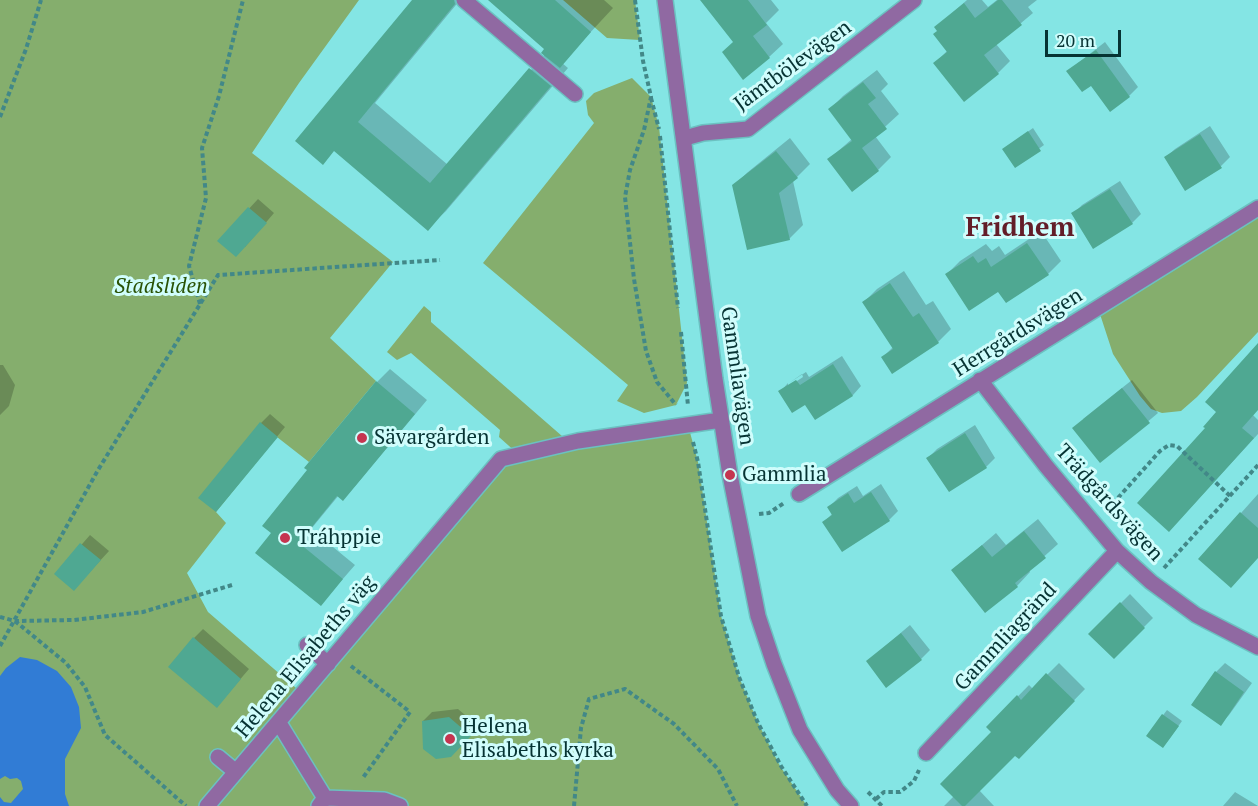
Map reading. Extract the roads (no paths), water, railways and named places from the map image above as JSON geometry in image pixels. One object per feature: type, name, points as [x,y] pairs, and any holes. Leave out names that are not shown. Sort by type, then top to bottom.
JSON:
[{"type":"street","points":[[464,0],[575,94]]},
{"type":"street","name":"Gammliavägen","points":[[665,0],[721,420],[758,616],[800,730],[837,790],[851,806]]},
{"type":"street","name":"Jämtbölevägen","points":[[685,138],[703,133],[748,129],[914,0]]},
{"type":"street","name":"Herrgårdsvägen","points":[[799,494],[1258,208]]},
{"type":"street","name":"Trädgårdsvägen","points":[[980,380],[1046,466],[1117,551],[1151,582],[1196,615],[1258,647]]},
{"type":"street","name":"Helena Elisabeths väg","points":[[207,806],[501,459],[578,441],[721,420]]},
{"type":"street","name":"Gammliagränd","points":[[926,753],[1117,551]]},
{"type":"street","points":[[307,645],[332,659]]},
{"type":"street","points":[[279,723],[322,802],[348,799],[384,800],[400,806]]},
{"type":"street","points":[[218,757],[236,772]]},
{"type":"water","points":[[20,657],[37,660],[57,671],[71,687],[79,707],[81,728],[65,759],[65,794],[69,806],[0,806],[0,797],[4,802],[11,803],[23,789],[21,781],[17,778],[10,779],[5,776],[0,779],[0,676]]},
{"type":"place","name":"Sävargården","points":[[362,438]]},
{"type":"place","name":"Gammlia","points":[[730,475]]},
{"type":"place","name":"Tráhppie","points":[[285,538]]},
{"type":"place","name":"Helena Elisabeths kyrka","points":[[450,739]]},
{"type":"district","name":"Fridhem","points":[[1020,228]]},
{"type":"park label","name":"Stadsliden","points":[[161,287]]}]
